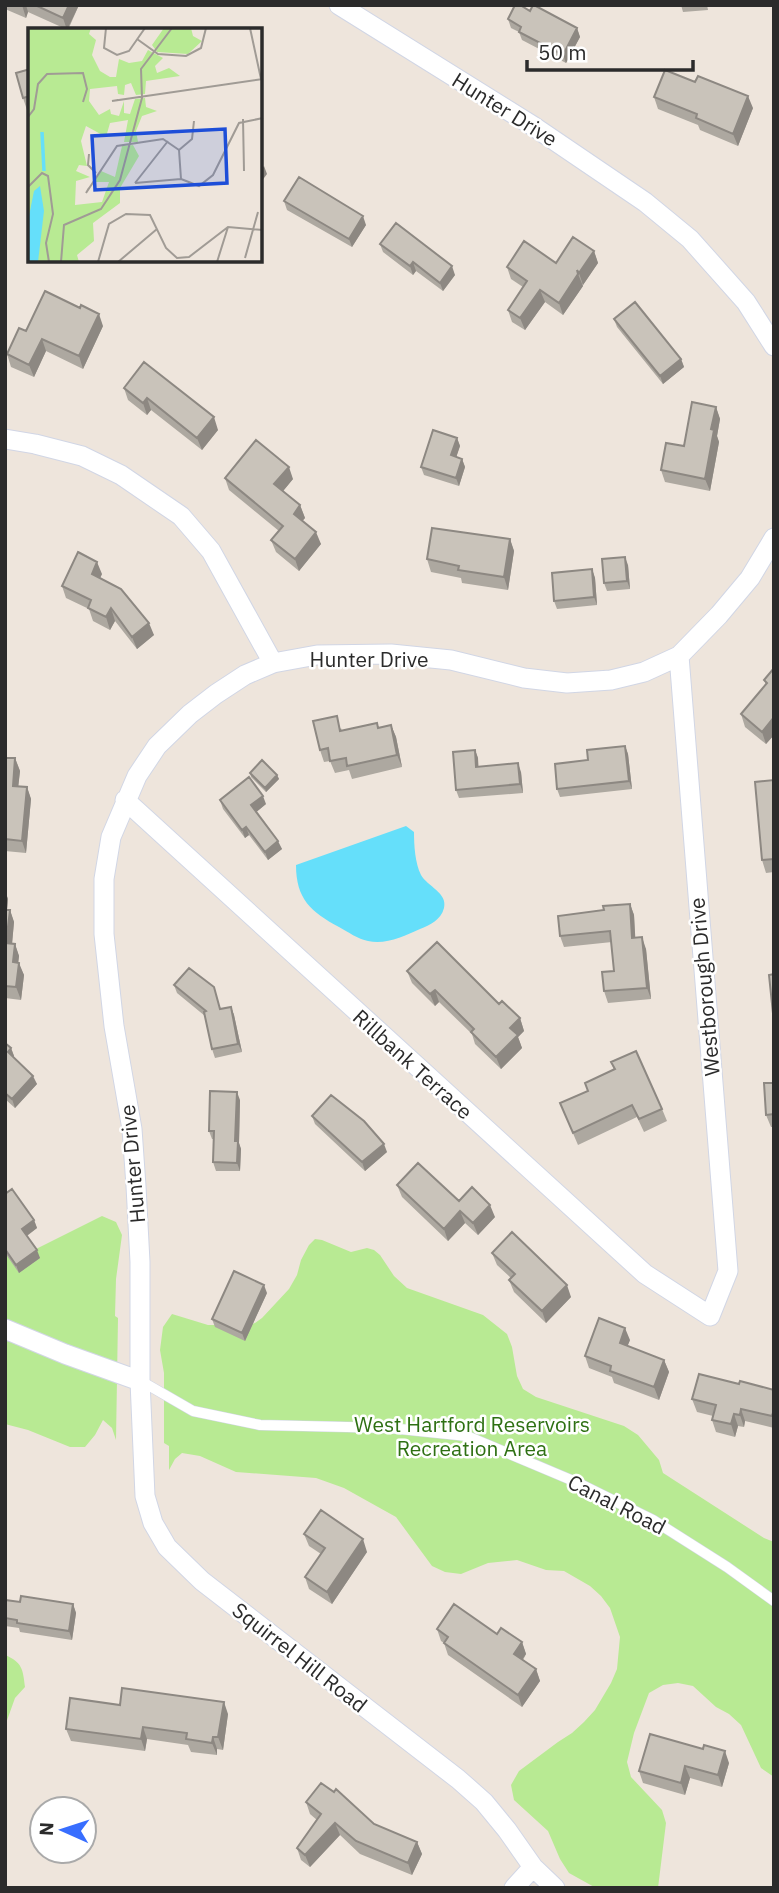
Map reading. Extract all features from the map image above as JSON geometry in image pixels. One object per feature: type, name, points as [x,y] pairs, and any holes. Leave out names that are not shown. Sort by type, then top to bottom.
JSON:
[{"type":"street","name":"Hunter Drive","points":[[339,5],[533,127],[645,202],[690,239],[746,302],[774,346]]},
{"type":"street","points":[[5,439],[82,456],[121,475],[181,516],[211,551],[273,663]]},
{"type":"street","name":"Hunter Drive","points":[[140,1381],[140,1262],[132,1129],[114,1026],[104,934],[104,879],[111,837],[125,800],[157,746],[190,714],[245,675],[273,663],[317,655],[391,654],[451,660],[524,678],[567,683],[611,680],[644,672],[678,656],[719,615],[750,578],[774,538]]},
{"type":"street","name":"Westborough Drive","points":[[678,656],[728,1271],[710,1316]]},
{"type":"street","name":"Rillbank Terrace","points":[[125,800],[645,1274],[710,1316]]},
{"type":"street","name":"Canal Road","points":[[5,1329],[140,1381]]},
{"type":"street","name":"Squirrel Hill Road","points":[[140,1381],[145,1496],[153,1523],[167,1547],[202,1581],[458,1779],[484,1802],[533,1867],[555,1888]]},
{"type":"street","points":[[514,1888],[533,1867]]},
{"type":"lane","name":"Canal Road","points":[[140,1381],[193,1411],[260,1425],[390,1428],[467,1436],[576,1482],[653,1520],[727,1567],[774,1601]]},
{"type":"green space","points":[[102,1216],[116,1222],[122,1235],[116,1279],[116,1440],[112,1428],[103,1420],[85,1447],[70,1447],[5,1424],[5,1255],[32,1251]]},
{"type":"green space","name":"West Hartford Reservoirs Recreation Area","points":[[315,1239],[351,1252],[367,1248],[374,1250],[407,1288],[483,1315],[507,1334],[517,1376],[523,1389],[536,1397],[624,1426],[638,1435],[659,1460],[663,1473],[774,1542],[774,1777],[761,1768],[741,1725],[693,1686],[678,1683],[663,1685],[649,1693],[634,1733],[627,1762],[631,1777],[662,1810],[666,1823],[658,1888],[596,1888],[569,1873],[548,1831],[514,1800],[511,1785],[519,1771],[584,1722],[595,1710],[617,1669],[620,1637],[610,1608],[590,1586],[564,1571],[546,1570],[517,1560],[488,1563],[461,1574],[445,1572],[432,1566],[396,1517],[344,1488],[316,1478],[236,1472],[200,1456],[182,1453],[169,1470],[169,1446],[164,1443],[164,1373],[160,1350],[163,1327],[172,1314],[208,1325],[255,1323],[289,1289],[301,1260]]},
{"type":"green space","points":[[5,1655],[21,1667],[25,1687],[15,1698],[5,1726]]},
{"type":"water","points":[[406,826],[414,832],[416,860],[421,875],[443,898],[443,912],[435,922],[395,939],[368,941],[329,921],[307,903],[299,887],[296,865]]},
{"type":"building","points":[[35,5],[69,5],[63,18]]},
{"type":"building","points":[[515,5],[530,11],[534,5],[577,28],[563,55],[519,32],[521,27],[508,19]]},
{"type":"building","points":[[28,70],[28,97],[23,98],[16,73]]},
{"type":"building","points":[[665,70],[695,82],[698,76],[748,96],[733,134],[696,118],[697,114],[654,97]]},
{"type":"building","points":[[299,177],[363,216],[349,239],[284,201]]},
{"type":"building","points":[[396,223],[452,266],[440,283],[413,262],[410,266],[380,244]]},
{"type":"building","points":[[573,237],[594,251],[579,273],[577,270],[578,274],[559,303],[540,290],[520,318],[508,310],[527,281],[507,267],[524,241],[556,263]]},
{"type":"building","points":[[45,291],[99,314],[79,356],[42,339],[29,365],[7,354],[19,328],[26,331]]},
{"type":"building","points":[[635,302],[681,359],[660,376],[614,319]]},
{"type":"building","points":[[144,362],[214,417],[197,438],[147,398],[143,403],[124,388]]},
{"type":"building","points":[[692,402],[716,407],[705,479],[661,470],[666,443],[684,446]]},
{"type":"building","points":[[433,430],[457,438],[451,455],[462,459],[456,478],[421,467]]},
{"type":"building","points":[[256,440],[289,467],[274,484],[300,505],[294,514],[316,532],[295,559],[271,540],[283,526],[225,478]]},
{"type":"building","points":[[432,528],[510,539],[504,577],[458,570],[459,566],[427,559]]},
{"type":"building","points":[[78,552],[97,562],[92,574],[121,589],[149,623],[132,637],[111,608],[106,617],[88,608],[91,600],[62,586]]},
{"type":"building","points":[[625,557],[627,581],[604,583],[602,559]]},
{"type":"building","points":[[592,569],[594,597],[554,601],[552,573]]},
{"type":"building","points":[[774,668],[774,717],[762,732],[741,714],[767,683],[764,680]]},
{"type":"building","points":[[337,716],[340,731],[377,723],[378,728],[391,725],[397,755],[347,766],[346,758],[330,761],[328,748],[320,750],[313,721]]},
{"type":"building","points":[[625,746],[629,781],[557,789],[555,764],[588,760],[587,750]]},
{"type":"building","points":[[475,750],[476,767],[518,763],[520,784],[456,790],[453,752]]},
{"type":"building","points":[[5,758],[15,758],[13,786],[27,787],[22,841],[5,839]]},
{"type":"building","points":[[262,760],[277,775],[265,788],[250,773]]},
{"type":"building","points":[[249,777],[263,796],[251,805],[278,841],[265,852],[246,827],[242,830],[220,800]]},
{"type":"building","points":[[774,780],[774,859],[762,860],[755,782]]},
{"type":"building","points":[[630,904],[632,938],[642,937],[647,988],[604,991],[602,972],[614,971],[610,931],[560,936],[558,916],[604,910],[603,906]]},
{"type":"building","points":[[5,910],[10,910],[6,943],[15,944],[13,962],[19,963],[16,987],[5,986]]},
{"type":"building","points":[[437,942],[499,1004],[502,1001],[520,1018],[510,1028],[518,1035],[496,1057],[471,1032],[474,1029],[435,990],[430,994],[407,971]]},
{"type":"building","points":[[189,968],[214,987],[220,1009],[231,1007],[238,1044],[212,1049],[204,1012],[206,1011],[174,985]]},
{"type":"building","points":[[774,974],[774,1023],[769,975]]},
{"type":"building","points":[[5,1043],[11,1048],[8,1052],[33,1076],[12,1099],[5,1093]]},
{"type":"building","points":[[636,1051],[662,1109],[639,1119],[632,1105],[573,1133],[560,1103],[588,1091],[585,1083],[615,1069],[611,1062]]},
{"type":"building","points":[[764,1083],[774,1083],[774,1114],[766,1115]]},
{"type":"building","points":[[210,1091],[237,1092],[237,1163],[213,1162],[214,1131],[209,1131]]},
{"type":"building","points":[[331,1095],[364,1121],[384,1144],[362,1162],[312,1116]]},
{"type":"building","points":[[418,1163],[459,1201],[472,1187],[490,1205],[473,1223],[460,1211],[444,1229],[397,1185]]},
{"type":"building","points":[[12,1189],[34,1220],[22,1229],[37,1250],[16,1265],[5,1249],[5,1194]]},
{"type":"building","points":[[512,1232],[567,1285],[542,1311],[509,1280],[515,1274],[492,1253]]},
{"type":"building","points":[[234,1271],[264,1285],[242,1333],[212,1319]]},
{"type":"building","points":[[599,1318],[625,1328],[620,1343],[664,1360],[654,1387],[610,1371],[611,1366],[585,1356]]},
{"type":"building","points":[[699,1374],[774,1390],[772,1416],[741,1409],[740,1415],[734,1414],[731,1424],[712,1420],[716,1405],[692,1399]]},
{"type":"building","points":[[321,1510],[363,1539],[327,1592],[305,1577],[325,1548],[304,1534]]},
{"type":"building","points":[[21,1596],[73,1604],[69,1631],[17,1623],[17,1620],[5,1618],[5,1600],[20,1602]]},
{"type":"building","points":[[454,1604],[497,1634],[501,1628],[522,1642],[514,1654],[536,1669],[518,1695],[444,1643],[448,1637],[437,1629]]},
{"type":"building","points":[[122,1688],[224,1702],[218,1737],[213,1737],[212,1743],[186,1739],[187,1733],[143,1727],[141,1739],[66,1729],[70,1698],[120,1705]]},
{"type":"building","points":[[650,1734],[703,1749],[704,1745],[725,1751],[718,1775],[685,1766],[681,1783],[639,1771]]},
{"type":"building","points":[[321,1783],[334,1792],[336,1789],[374,1824],[417,1842],[408,1863],[356,1841],[335,1823],[305,1855],[297,1848],[321,1814],[306,1802]]}]
